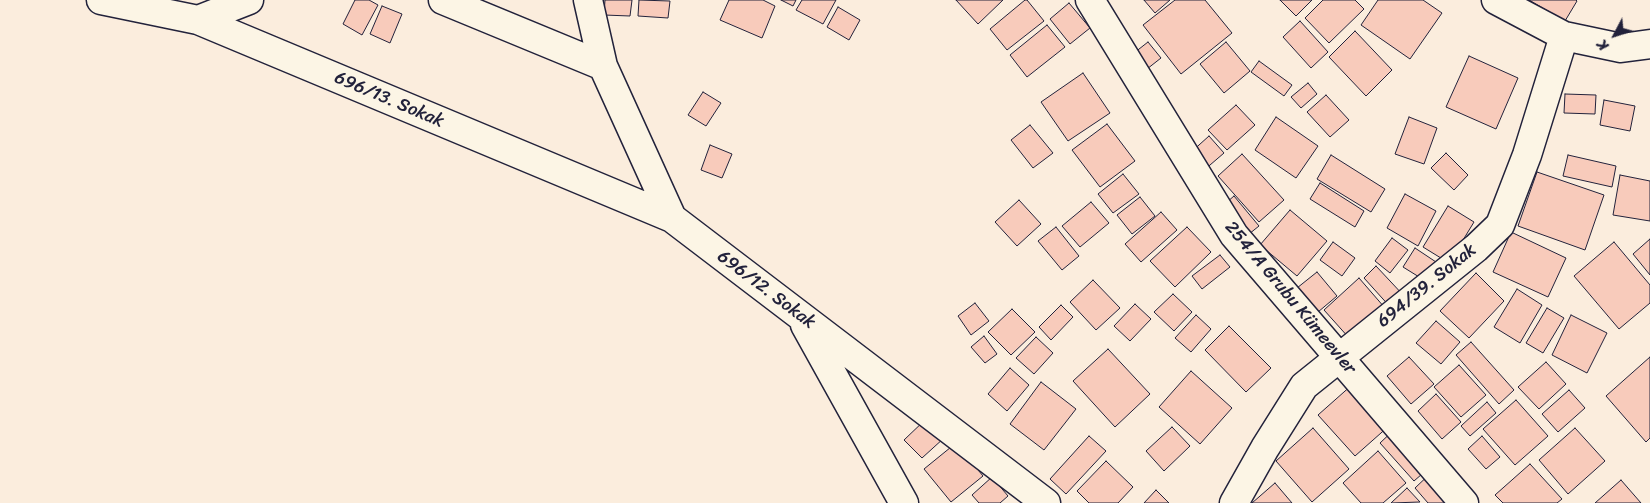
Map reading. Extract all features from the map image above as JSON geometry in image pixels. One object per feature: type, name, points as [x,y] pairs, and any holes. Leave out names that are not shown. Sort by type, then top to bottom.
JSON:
[{"type":"street","name":"696/13. Sokak","points":[[101,0],[198,20],[672,218]]},
{"type":"street","points":[[198,20],[249,0]]},
{"type":"street","points":[[443,0],[603,66]]},
{"type":"street","name":"696/12. Sokak","points":[[588,0],[603,66],[672,218],[1046,503]]},
{"type":"street","name":"254/A Grubu Kümeevler","points":[[1090,0],[1234,235],[1464,503]]},
{"type":"street","points":[[1496,0],[1564,36],[1621,48],[1650,44]]},
{"type":"street","name":"694/39. Sokak","points":[[1234,503],[1265,448],[1304,386],[1476,248],[1500,225],[1527,155],[1564,36]]},
{"type":"street","points":[[799,315],[904,503]]},
{"type":"building","points":[[355,0],[369,0],[378,5],[362,35],[343,24]]},
{"type":"building","points":[[605,0],[632,0],[630,16],[604,15]]},
{"type":"building","points":[[639,0],[670,1],[668,18],[638,16]]},
{"type":"building","points":[[729,0],[763,0],[775,6],[762,38],[720,20]]},
{"type":"building","points":[[781,0],[796,0],[793,6]]},
{"type":"building","points":[[802,0],[836,0],[823,24],[796,10]]},
{"type":"building","points":[[956,0],[1003,0],[978,24]]},
{"type":"building","points":[[1025,0],[1044,21],[1007,50],[990,29]]},
{"type":"building","points":[[1144,0],[1170,0],[1155,13]]},
{"type":"building","points":[[1175,0],[1205,0],[1232,33],[1181,74],[1143,25]]},
{"type":"building","points":[[1280,0],[1312,0],[1296,16]]},
{"type":"building","points":[[1323,0],[1355,0],[1364,9],[1329,43],[1305,18]]},
{"type":"building","points":[[1378,0],[1423,0],[1442,13],[1410,59],[1361,25]]},
{"type":"building","points":[[1529,0],[1576,0],[1577,1],[1565,21]]},
{"type":"building","points":[[1069,3],[1090,28],[1070,44],[1050,19]]},
{"type":"building","points":[[382,6],[402,14],[390,43],[370,34]]},
{"type":"building","points":[[838,7],[860,20],[849,40],[827,27]]},
{"type":"building","points":[[1300,21],[1328,52],[1311,68],[1283,37]]},
{"type":"building","points":[[1047,25],[1065,47],[1027,77],[1010,55]]},
{"type":"building","points":[[1355,31],[1392,70],[1366,96],[1329,57]]},
{"type":"building","points":[[1148,42],[1161,58],[1147,69],[1134,53]]},
{"type":"building","points":[[1226,42],[1250,71],[1224,93],[1200,64]]},
{"type":"building","points":[[1469,56],[1518,78],[1496,129],[1446,107]]},
{"type":"building","points":[[1259,61],[1292,85],[1284,96],[1251,72]]},
{"type":"building","points":[[1083,73],[1110,113],[1068,141],[1041,102]]},
{"type":"building","points":[[1308,83],[1317,94],[1301,108],[1291,97]]},
{"type":"building","points":[[703,92],[721,103],[706,126],[688,115]]},
{"type":"building","points":[[1565,94],[1596,95],[1595,114],[1564,113]]},
{"type":"building","points":[[1326,95],[1349,120],[1330,137],[1307,112]]},
{"type":"building","points":[[1604,100],[1635,106],[1630,131],[1600,125]]},
{"type":"building","points":[[1236,105],[1255,125],[1227,150],[1208,130]]},
{"type":"building","points":[[1276,117],[1318,146],[1296,178],[1255,150]]},
{"type":"building","points":[[1409,117],[1437,128],[1424,164],[1395,154]]},
{"type":"building","points":[[1107,124],[1135,161],[1100,187],[1072,150]]},
{"type":"building","points":[[1030,125],[1053,153],[1033,168],[1011,140]]},
{"type":"building","points":[[1209,136],[1224,153],[1203,171],[1189,154]]},
{"type":"building","points":[[710,145],[732,154],[722,178],[701,170]]},
{"type":"building","points":[[1446,153],[1468,175],[1454,190],[1431,168]]},
{"type":"building","points":[[1242,154],[1284,200],[1259,222],[1218,176]]},
{"type":"building","points":[[1331,155],[1385,189],[1371,212],[1317,179]]},
{"type":"building","points":[[1568,155],[1616,166],[1612,187],[1563,176]]},
{"type":"building","points":[[1537,172],[1604,195],[1585,250],[1518,226]]},
{"type":"building","points":[[1123,174],[1139,194],[1113,213],[1098,194]]},
{"type":"building","points":[[1620,175],[1650,181],[1650,221],[1613,215]]},
{"type":"building","points":[[1320,183],[1364,211],[1355,227],[1310,199]]},
{"type":"building","points":[[1405,194],[1436,211],[1418,246],[1387,228]]},
{"type":"building","points":[[1234,196],[1259,226],[1244,238],[1219,209]]},
{"type":"building","points":[[1140,197],[1155,216],[1132,234],[1117,215]]},
{"type":"building","points":[[1019,200],[1041,224],[1017,246],[995,222]]},
{"type":"building","points":[[1091,202],[1109,223],[1080,247],[1062,226]]},
{"type":"building","points":[[1448,206],[1474,222],[1449,263],[1423,247]]},
{"type":"building","points":[[1290,210],[1327,241],[1297,276],[1260,245]]},
{"type":"building","points":[[1161,212],[1177,230],[1141,262],[1125,244]]},
{"type":"building","points":[[1056,227],[1079,256],[1062,270],[1038,241]]},
{"type":"building","points":[[1187,227],[1211,252],[1175,287],[1150,261]]},
{"type":"building","points":[[1511,232],[1566,258],[1548,297],[1493,272]]},
{"type":"building","points":[[1392,238],[1408,250],[1390,273],[1375,261]]},
{"type":"building","points":[[1650,239],[1650,275],[1633,254]]},
{"type":"building","points":[[1333,242],[1355,258],[1342,276],[1320,260]]},
{"type":"building","points":[[1614,242],[1650,285],[1650,303],[1619,329],[1574,276]]},
{"type":"building","points":[[1415,248],[1436,262],[1424,280],[1403,267]]},
{"type":"building","points":[[1220,255],[1230,267],[1202,289],[1192,276]]},
{"type":"building","points":[[1376,266],[1405,297],[1392,309],[1364,278]]},
{"type":"building","points":[[1317,272],[1337,296],[1318,312],[1297,288]]},
{"type":"building","points":[[1476,273],[1504,301],[1469,338],[1440,311]]},
{"type":"building","points":[[1359,278],[1385,308],[1350,339],[1324,310]]},
{"type":"building","points":[[1093,280],[1120,308],[1096,330],[1070,302]]},
{"type":"building","points":[[1517,289],[1542,305],[1520,343],[1494,327]]},
{"type":"building","points":[[1173,294],[1192,312],[1174,331],[1154,312]]},
{"type":"building","points":[[975,303],[989,321],[971,335],[958,316]]},
{"type":"building","points":[[1135,304],[1151,319],[1130,341],[1114,326]]},
{"type":"building","points":[[1061,305],[1073,317],[1051,340],[1039,327]]},
{"type":"building","points":[[1547,308],[1564,318],[1543,353],[1526,343]]},
{"type":"building","points":[[1012,309],[1035,332],[1011,355],[988,332]]},
{"type":"building","points":[[1196,315],[1211,329],[1191,352],[1175,338]]},
{"type":"building","points":[[1571,315],[1607,333],[1587,373],[1552,355]]},
{"type":"building","points":[[1436,321],[1460,342],[1441,364],[1416,343]]},
{"type":"building","points":[[1229,326],[1271,368],[1246,392],[1205,350]]},
{"type":"building","points":[[984,336],[997,354],[985,363],[971,347]]},
{"type":"building","points":[[1036,337],[1053,353],[1034,374],[1016,358]]},
{"type":"building","points":[[1471,342],[1514,390],[1499,404],[1456,355]]},
{"type":"building","points":[[1108,349],[1150,394],[1115,427],[1073,381]]},
{"type":"building","points":[[1409,357],[1434,384],[1411,404],[1387,376]]},
{"type":"building","points":[[1650,357],[1650,438],[1646,442],[1606,396]]},
{"type":"building","points":[[1546,362],[1566,384],[1539,409],[1518,387]]},
{"type":"building","points":[[1459,365],[1486,395],[1461,417],[1434,387]]},
{"type":"building","points":[[1010,368],[1029,385],[1007,411],[988,394]]},
{"type":"building","points":[[1191,371],[1232,408],[1200,444],[1159,407]]},
{"type":"building","points":[[1041,382],[1076,409],[1044,450],[1010,424]]},
{"type":"building","points":[[1353,384],[1390,425],[1355,456],[1318,415]]},
{"type":"building","points":[[1569,390],[1585,408],[1558,432],[1542,414]]},
{"type":"building","points":[[1436,394],[1461,422],[1442,439],[1418,411]]},
{"type":"building","points":[[1516,400],[1548,436],[1515,465],[1483,429]]},
{"type":"building","points":[[1487,402],[1496,413],[1470,436],[1461,426]]},
{"type":"building","points":[[926,419],[944,438],[922,458],[904,440]]},
{"type":"building","points":[[1172,427],[1190,446],[1164,471],[1146,451]]},
{"type":"building","points":[[1313,428],[1349,469],[1312,502],[1276,461]]},
{"type":"building","points":[[1396,428],[1430,467],[1414,481],[1380,443]]},
{"type":"building","points":[[1575,428],[1605,461],[1568,494],[1539,460]]},
{"type":"building","points":[[1089,436],[1106,451],[1066,494],[1050,479]]},
{"type":"building","points":[[1482,436],[1500,457],[1486,469],[1468,449]]},
{"type":"building","points":[[956,443],[983,476],[951,502],[924,469]]},
{"type":"building","points":[[1378,451],[1406,483],[1383,503],[1361,503],[1343,483]]},
{"type":"building","points":[[1106,461],[1133,487],[1118,503],[1089,503],[1077,491]]},
{"type":"building","points":[[1530,464],[1562,499],[1557,503],[1503,503],[1495,495]]},
{"type":"building","points":[[1433,471],[1462,503],[1428,503],[1415,488]]},
{"type":"building","points":[[992,477],[1008,496],[1000,503],[979,503],[972,495]]},
{"type":"building","points":[[1621,480],[1641,503],[1595,503]]},
{"type":"building","points":[[1275,483],[1292,503],[1252,503]]},
{"type":"building","points":[[1407,488],[1420,502],[1391,503]]},
{"type":"building","points":[[1156,490],[1169,503],[1144,503]]}]
